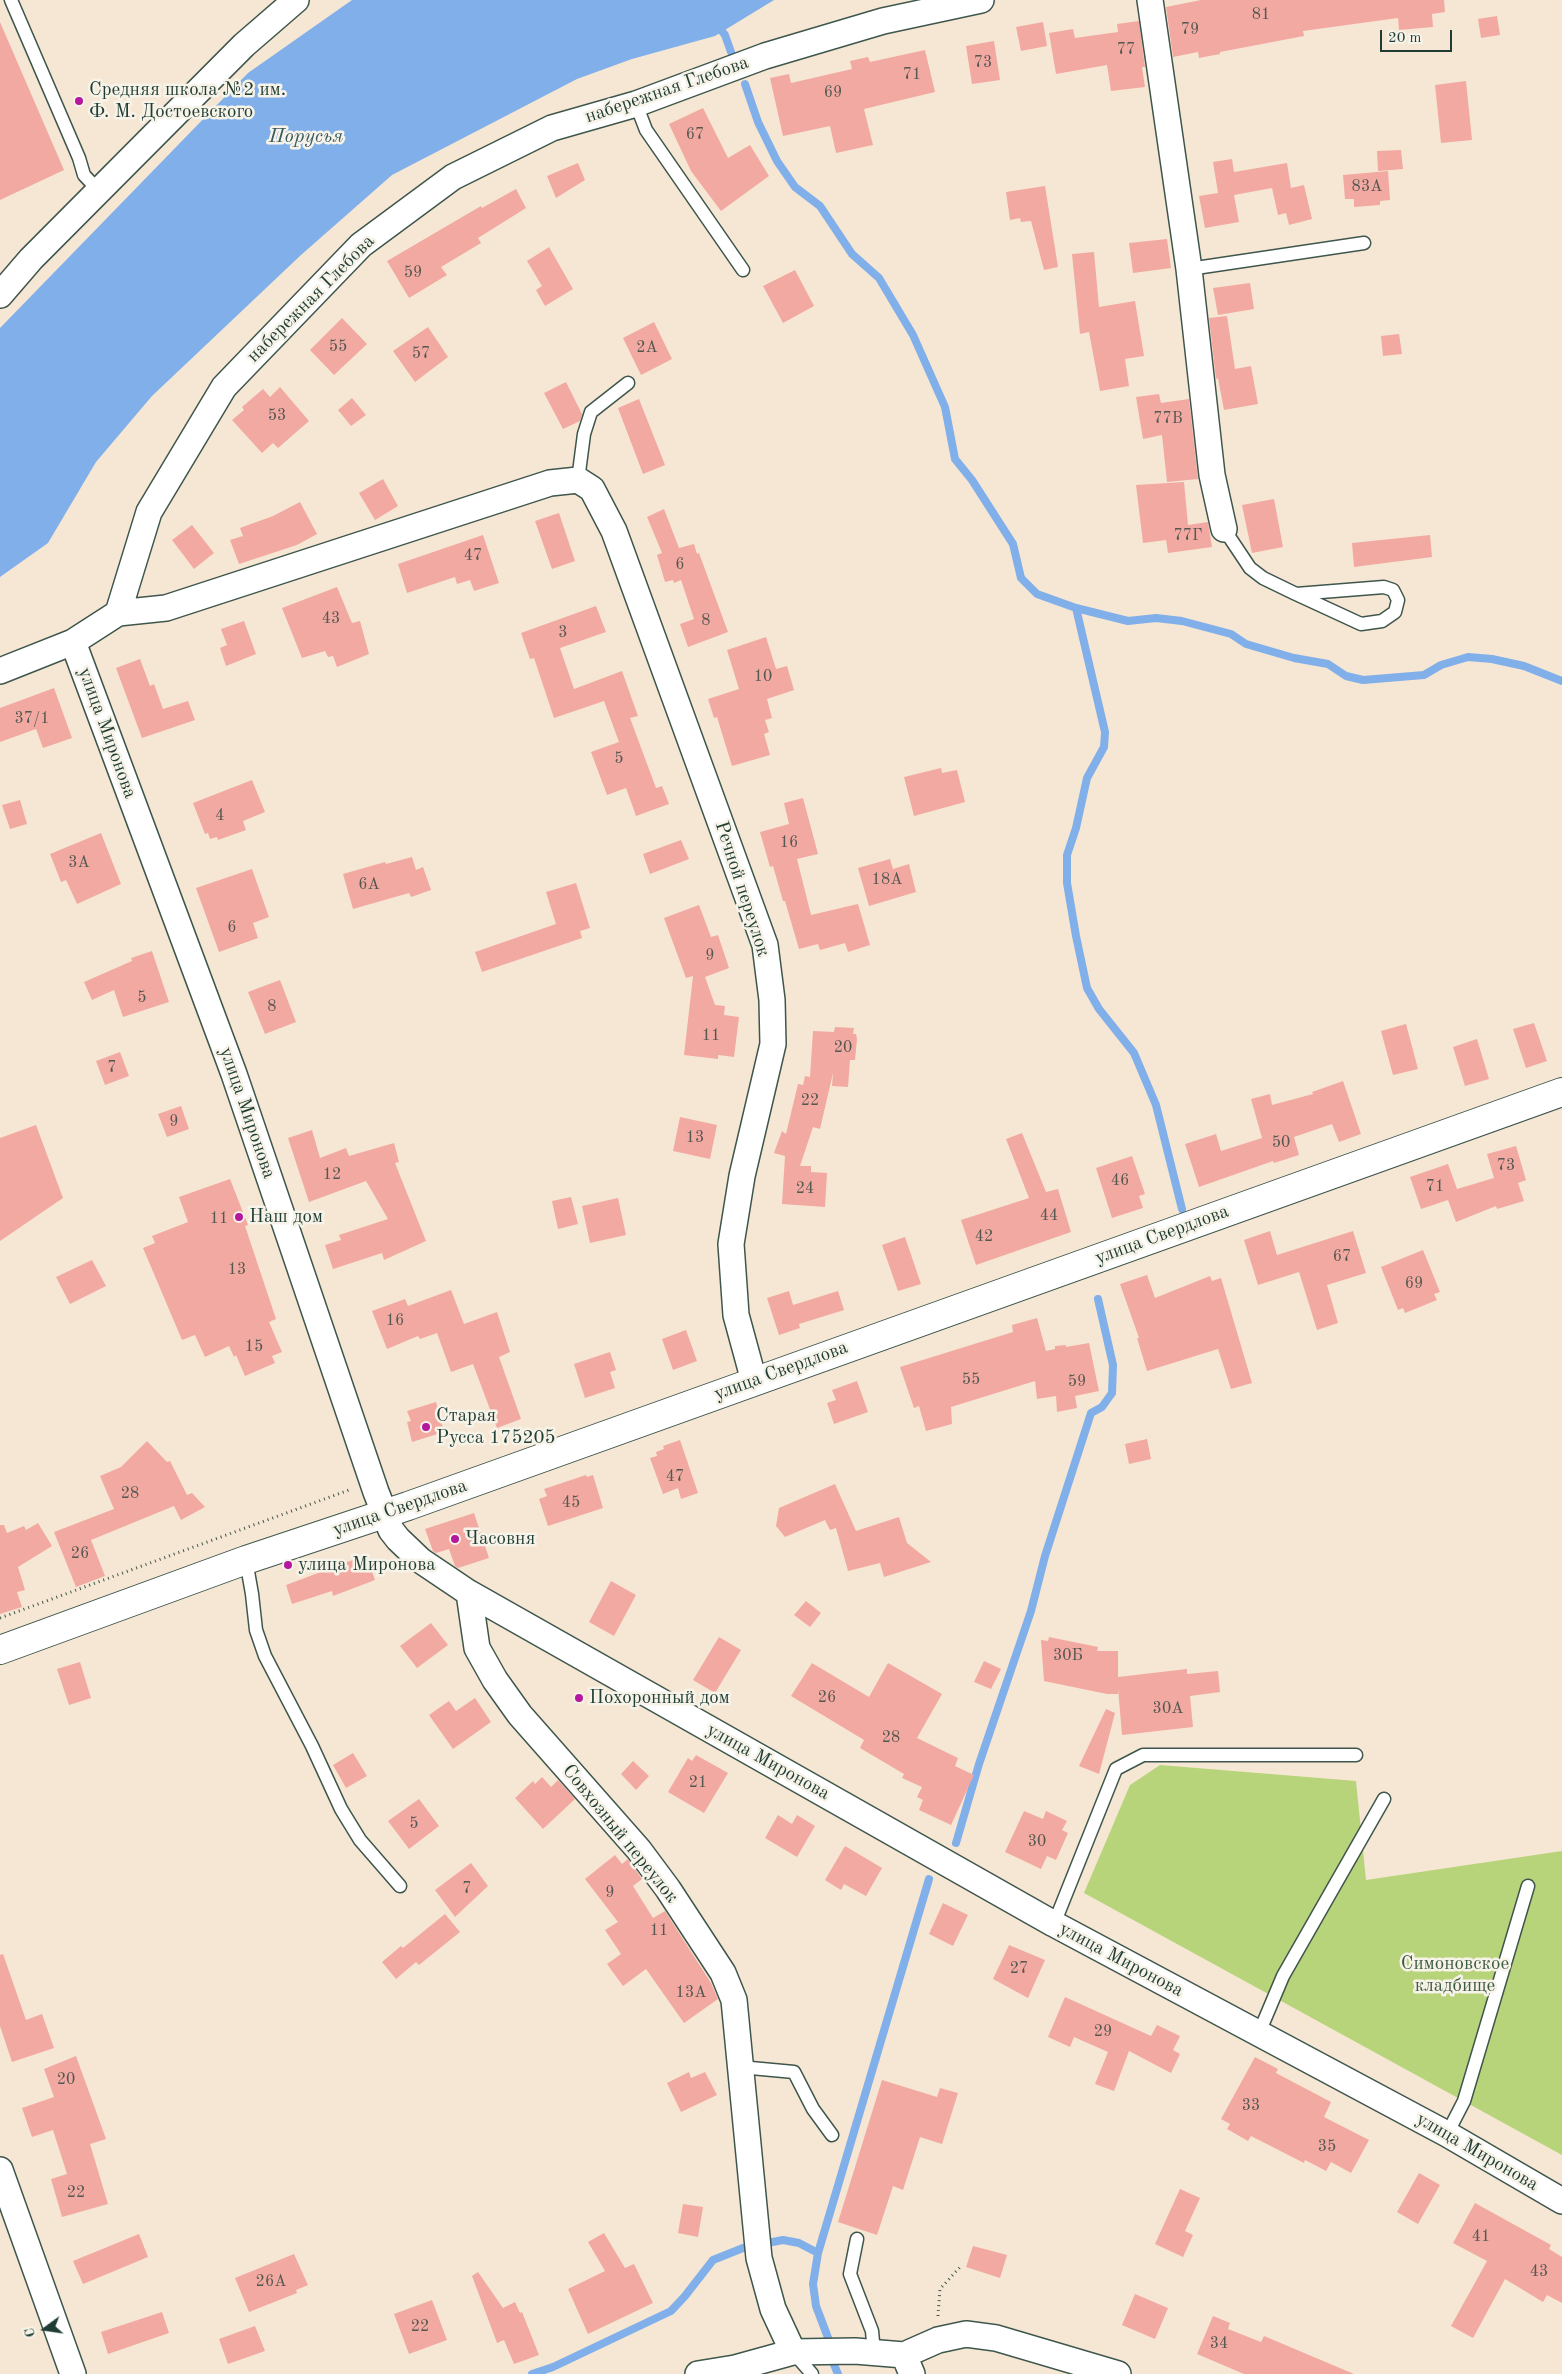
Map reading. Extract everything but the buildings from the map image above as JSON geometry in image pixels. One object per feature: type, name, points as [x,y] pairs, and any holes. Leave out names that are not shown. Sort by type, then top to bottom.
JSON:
[{"type":"street","points":[[0,295],[31,259],[244,45],[296,0]]},
{"type":"street","name":"набережная Глебова","points":[[118,613],[149,512],[224,387],[361,245],[453,177],[552,128],[636,104],[766,56],[883,21],[981,0]]},
{"type":"street","points":[[1150,0],[1189,269],[1212,475],[1224,530]]},
{"type":"street","points":[[0,671],[73,642],[118,613],[166,608],[550,483],[578,480]]},
{"type":"street","name":"Речной переулок","points":[[578,480],[592,489],[614,531],[765,946],[772,1000],[773,1044],[742,1176],[731,1244],[736,1315],[754,1381]]},
{"type":"street","name":"улица Миронова","points":[[73,642],[234,1074],[391,1530],[420,1560],[469,1593],[1054,1924],[1448,2134],[1562,2201]]},
{"type":"street","name":"улица Свердлова","points":[[0,1650],[246,1560],[386,1513],[1562,1092]]},
{"type":"street","name":"Совхозный переулок","points":[[469,1593],[477,1648],[496,1680],[520,1715],[639,1850],[677,1902],[723,1972],[734,2000],[758,2258],[773,2309],[794,2352]]},
{"type":"street","points":[[0,2170],[73,2374]]},
{"type":"street","points":[[698,2374],[734,2368],[794,2352],[874,2352],[908,2365],[938,2340],[966,2334],[996,2338],[1118,2374]]},
{"type":"lane","points":[[11,0],[79,158],[84,175],[99,191]]},
{"type":"lane","points":[[636,104],[646,130],[743,270]]},
{"type":"lane","points":[[1189,269],[1364,244]]},
{"type":"lane","points":[[578,480],[584,434],[592,412],[628,382]]},
{"type":"lane","points":[[1224,530],[1250,568],[1263,578],[1296,594],[1361,624],[1382,621],[1395,612],[1398,600],[1393,590],[1384,587],[1296,594]]},
{"type":"lane","points":[[246,1560],[256,1630],[265,1656],[312,1746],[341,1809],[360,1840],[400,1886]]},
{"type":"lane","points":[[1054,1924],[1116,1769],[1143,1755],[1356,1754]]},
{"type":"lane","points":[[1258,2033],[1283,1976],[1384,1799]]},
{"type":"lane","points":[[1448,2134],[1464,2101],[1528,1886]]},
{"type":"lane","points":[[740,2067],[794,2072],[813,2109],[832,2136]]},
{"type":"lane","points":[[858,2239],[850,2274],[872,2331],[874,2352]]},
{"type":"lane","points":[[794,2352],[812,2374]]},
{"type":"path","points":[[0,1618],[352,1489]]},
{"type":"path","points":[[938,2340],[940,2289],[961,2266]]},
{"type":"green space","name":"Симоновское кладбище","points":[[1160,1765],[1356,1781],[1366,1880],[1562,1851],[1562,2155],[1084,1893],[1130,1785]]},
{"type":"water","name":"Порусья","points":[[352,0],[774,0],[715,36],[632,59],[577,79],[392,175],[301,255],[152,396],[96,462],[48,543],[0,577],[0,328],[248,73]]},
{"type":"waterway","points":[[717,25],[725,35],[731,52]]},
{"type":"waterway","points":[[745,84],[758,122],[777,161],[795,187],[820,206],[852,254],[879,278],[913,335],[945,407],[955,459],[972,480],[1013,544],[1021,578],[1037,594],[1076,608],[1128,621],[1156,618],[1182,621],[1231,634],[1246,644],[1294,658],[1328,664],[1346,676],[1363,680],[1424,675],[1441,665],[1468,657],[1492,659],[1524,666],[1562,681]]},
{"type":"waterway","points":[[1076,608],[1105,732],[1104,747],[1087,778],[1076,828],[1067,855],[1067,883],[1076,936],[1087,988],[1099,1009],[1134,1053],[1156,1105],[1182,1209]]},
{"type":"waterway","points":[[956,1843],[979,1764],[1031,1611],[1045,1556],[1091,1413],[1102,1407],[1112,1393],[1113,1365],[1098,1299]]},
{"type":"waterway","points":[[830,2343],[816,2306],[813,2284],[818,2253],[929,1879]]},
{"type":"waterway","points":[[762,2244],[783,2240],[799,2243],[818,2253]]},
{"type":"waterway","points":[[532,2374],[553,2367],[671,2311],[713,2260],[743,2248]]},
{"type":"waterway","points":[[832,2360],[838,2374]]},
{"type":"place","name":"Средняя школа №2 им. Ф. М. Достоевского","points":[[79,101]]},
{"type":"place","name":"Наш дом","points":[[239,1217]]},
{"type":"place","name":"Старая Русса 175205","points":[[426,1427]]},
{"type":"place","name":"Часовня","points":[[455,1539]]},
{"type":"place","name":"улица Миронова","points":[[288,1565]]},
{"type":"place","name":"Похоронный дом","points":[[579,1698]]}]
